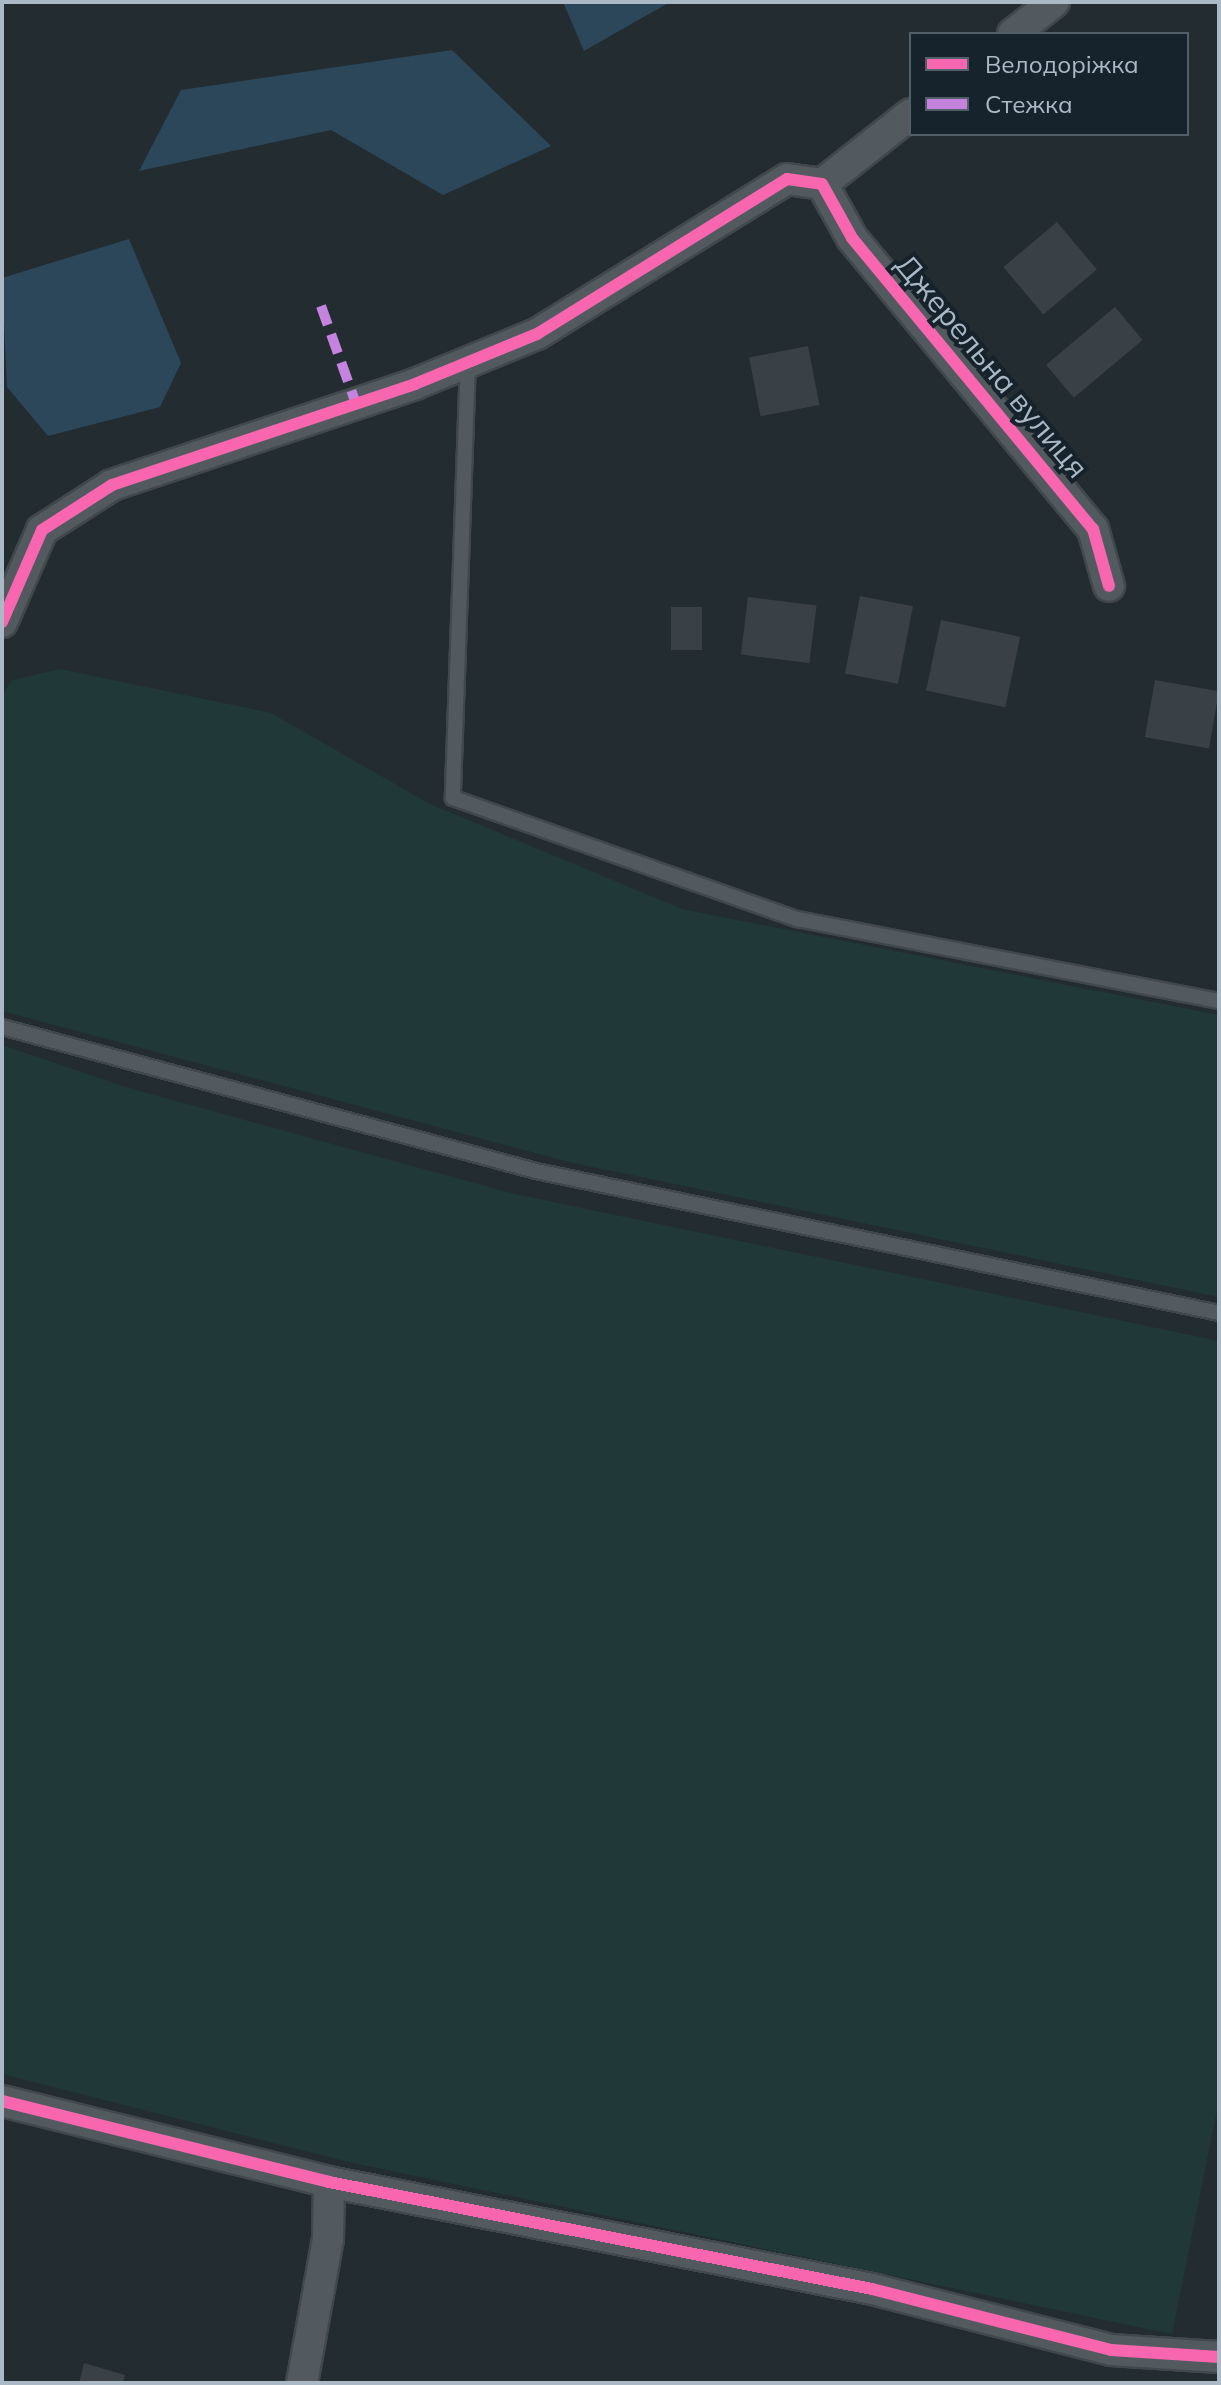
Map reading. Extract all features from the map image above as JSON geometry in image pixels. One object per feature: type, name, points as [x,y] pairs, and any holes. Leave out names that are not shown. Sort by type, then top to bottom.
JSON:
[{"type":"street","points":[[1016,32],[1054,2]]},
{"type":"street","points":[[2,622],[42,530],[112,485],[537,334],[787,179],[822,184],[909,116]]},
{"type":"street","name":"Джерельна вулиця","points":[[822,184],[852,238],[1093,529],[1109,586]]},
{"type":"street","points":[[2,2101],[329,2182],[872,2289],[1111,2350],[1219,2357]]},
{"type":"street","points":[[302,2383],[328,2239],[329,2182]]},
{"type":"lane","points":[[468,361],[453,798],[797,919],[1219,1001]]},
{"type":"lane","points":[[2,1027],[536,1171],[1219,1313]]},
{"type":"green space","points":[[60,669],[271,713],[430,804],[682,909],[1219,1015],[1219,1297],[569,1162],[2,1011],[2,695],[12,680]]},
{"type":"green space","points":[[2,1045],[132,1089],[515,1194],[1219,1341],[1219,2101],[1172,2334],[353,2163],[2,2074]]},
{"type":"water","points":[[563,2],[670,2],[584,51]]},
{"type":"water","points":[[452,50],[551,146],[443,195],[331,130],[139,171],[181,90]]},
{"type":"water","points":[[129,239],[181,363],[160,407],[48,436],[7,387],[2,278]]},
{"type":"building","points":[[1057,222],[1097,269],[1043,314],[1003,267]]},
{"type":"building","points":[[1115,307],[1143,340],[1074,398],[1046,365]]},
{"type":"building","points":[[808,346],[819,405],[761,416],[749,357]]},
{"type":"building","points":[[860,596],[913,606],[898,684],[845,674]]},
{"type":"building","points":[[748,597],[816,605],[809,663],[741,655]]},
{"type":"building","points":[[671,607],[702,607],[702,650],[671,650]]},
{"type":"building","points":[[941,620],[1020,637],[1005,707],[926,690]]},
{"type":"building","points":[[1155,680],[1219,691],[1209,748],[1145,737]]},
{"type":"building","points":[[84,2363],[125,2375],[123,2383],[79,2383]]},
{"type":"marked path","points":[[321,306],[356,404]]},
{"type":"cycle path","points":[[2,622],[42,530],[112,485],[415,384],[537,334],[787,179],[822,184],[852,238],[1093,529],[1109,586]]},
{"type":"cycle path","points":[[2,2101],[329,2182],[872,2289],[1111,2350],[1219,2357]]}]
